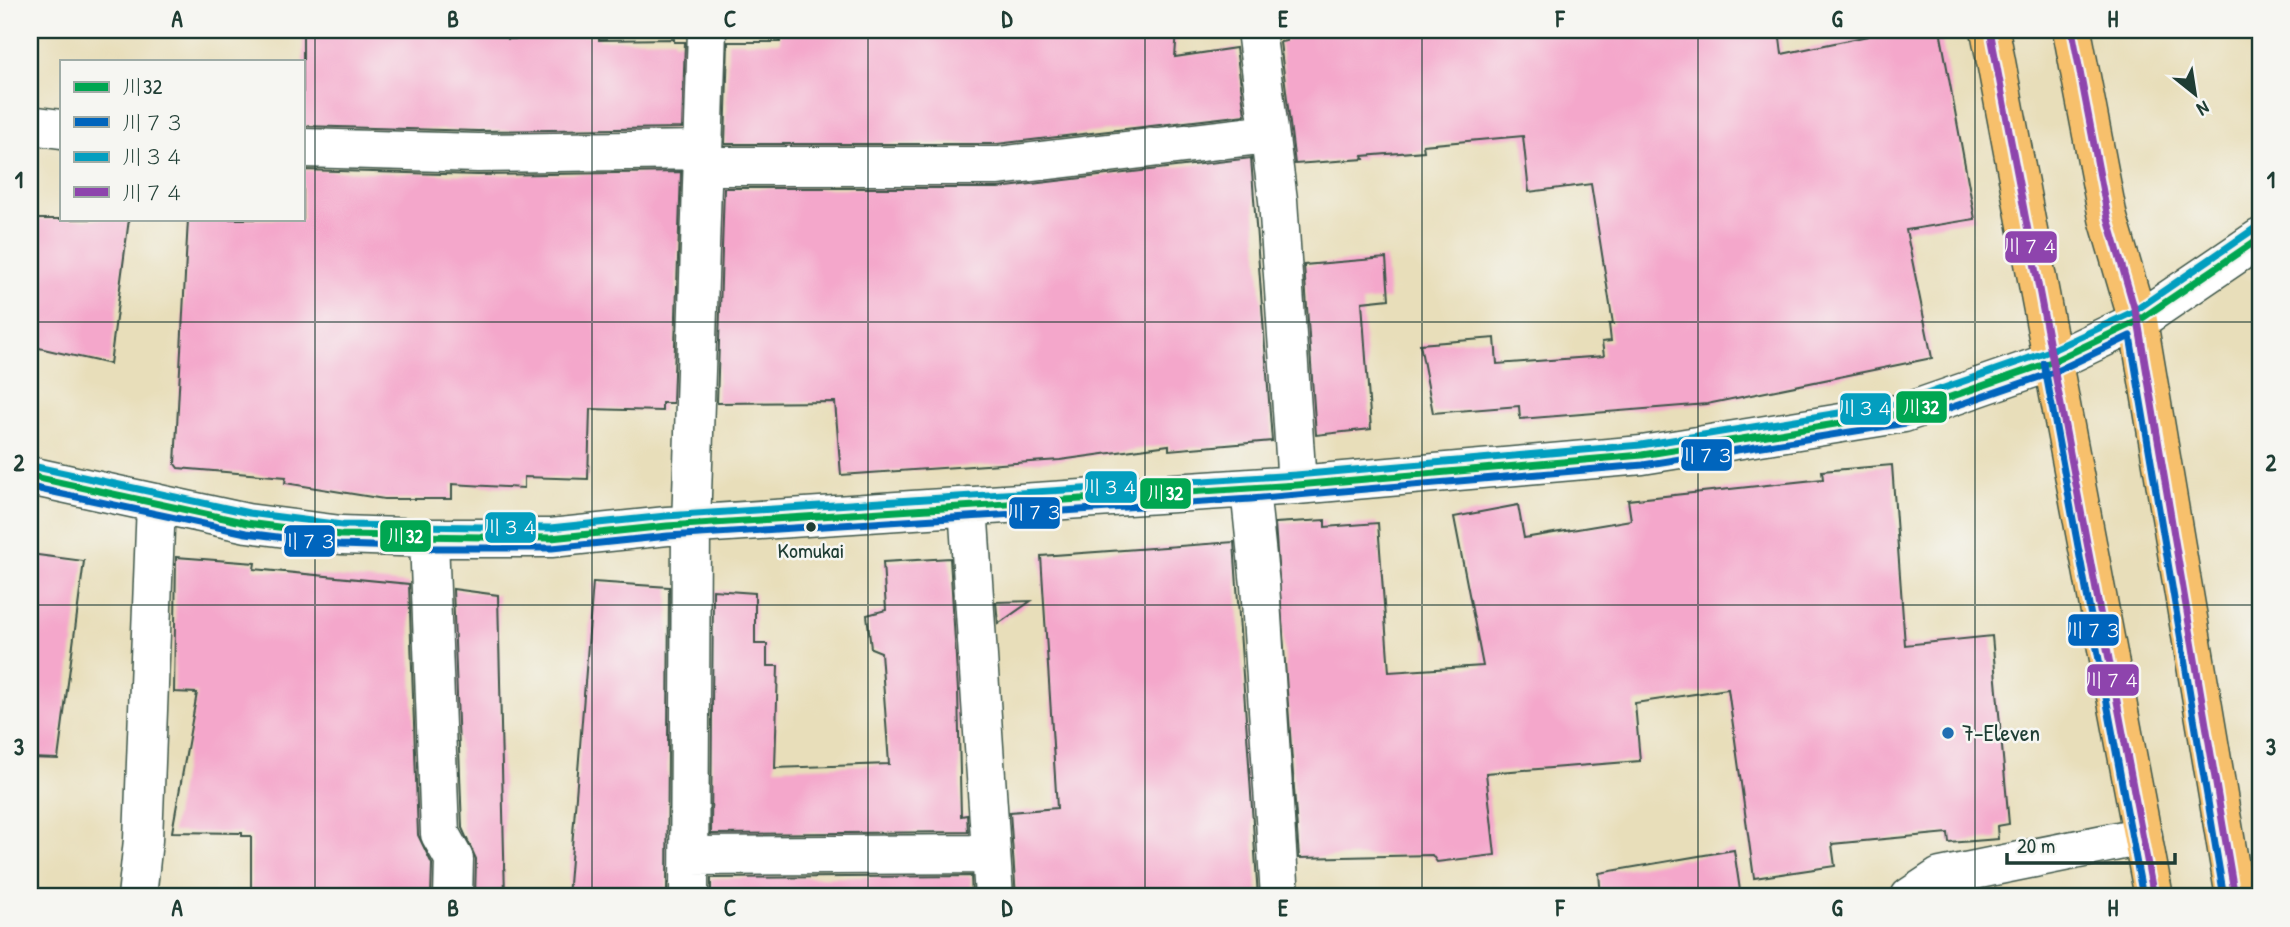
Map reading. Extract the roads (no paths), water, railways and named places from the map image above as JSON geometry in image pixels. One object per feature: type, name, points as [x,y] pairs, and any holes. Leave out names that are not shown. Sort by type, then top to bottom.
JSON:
[{"type":"highway","points":[[1990,30],[2154,897]]},
{"type":"highway","points":[[2072,30],[2108,218],[2138,321],[2235,897]]},
{"type":"street","points":[[689,897],[691,526],[707,30]]},
{"type":"street","points":[[1256,30],[1278,200],[1297,485]]},
{"type":"street","points":[[30,125],[60,129]]},
{"type":"street","points":[[304,148],[998,166],[1269,134]]},
{"type":"street","points":[[30,476],[247,523],[341,535],[551,538],[968,506],[1250,489],[1642,455],[1904,413],[2054,361],[2138,321],[2260,238]]},
{"type":"street","points":[[1250,489],[1260,585],[1280,897]]},
{"type":"street","points":[[137,897],[143,840],[156,503]]},
{"type":"street","points":[[968,506],[994,897]]},
{"type":"street","points":[[429,538],[440,834],[454,859],[453,897]]},
{"type":"street","points":[[1910,897],[1940,877],[2143,836]]},
{"type":"street","points":[[690,856],[991,854]]},
{"type":"place","name":"Komukai","points":[[811,527]]},
{"type":"place","name":"7-Eleven","points":[[1948,733]]}]
